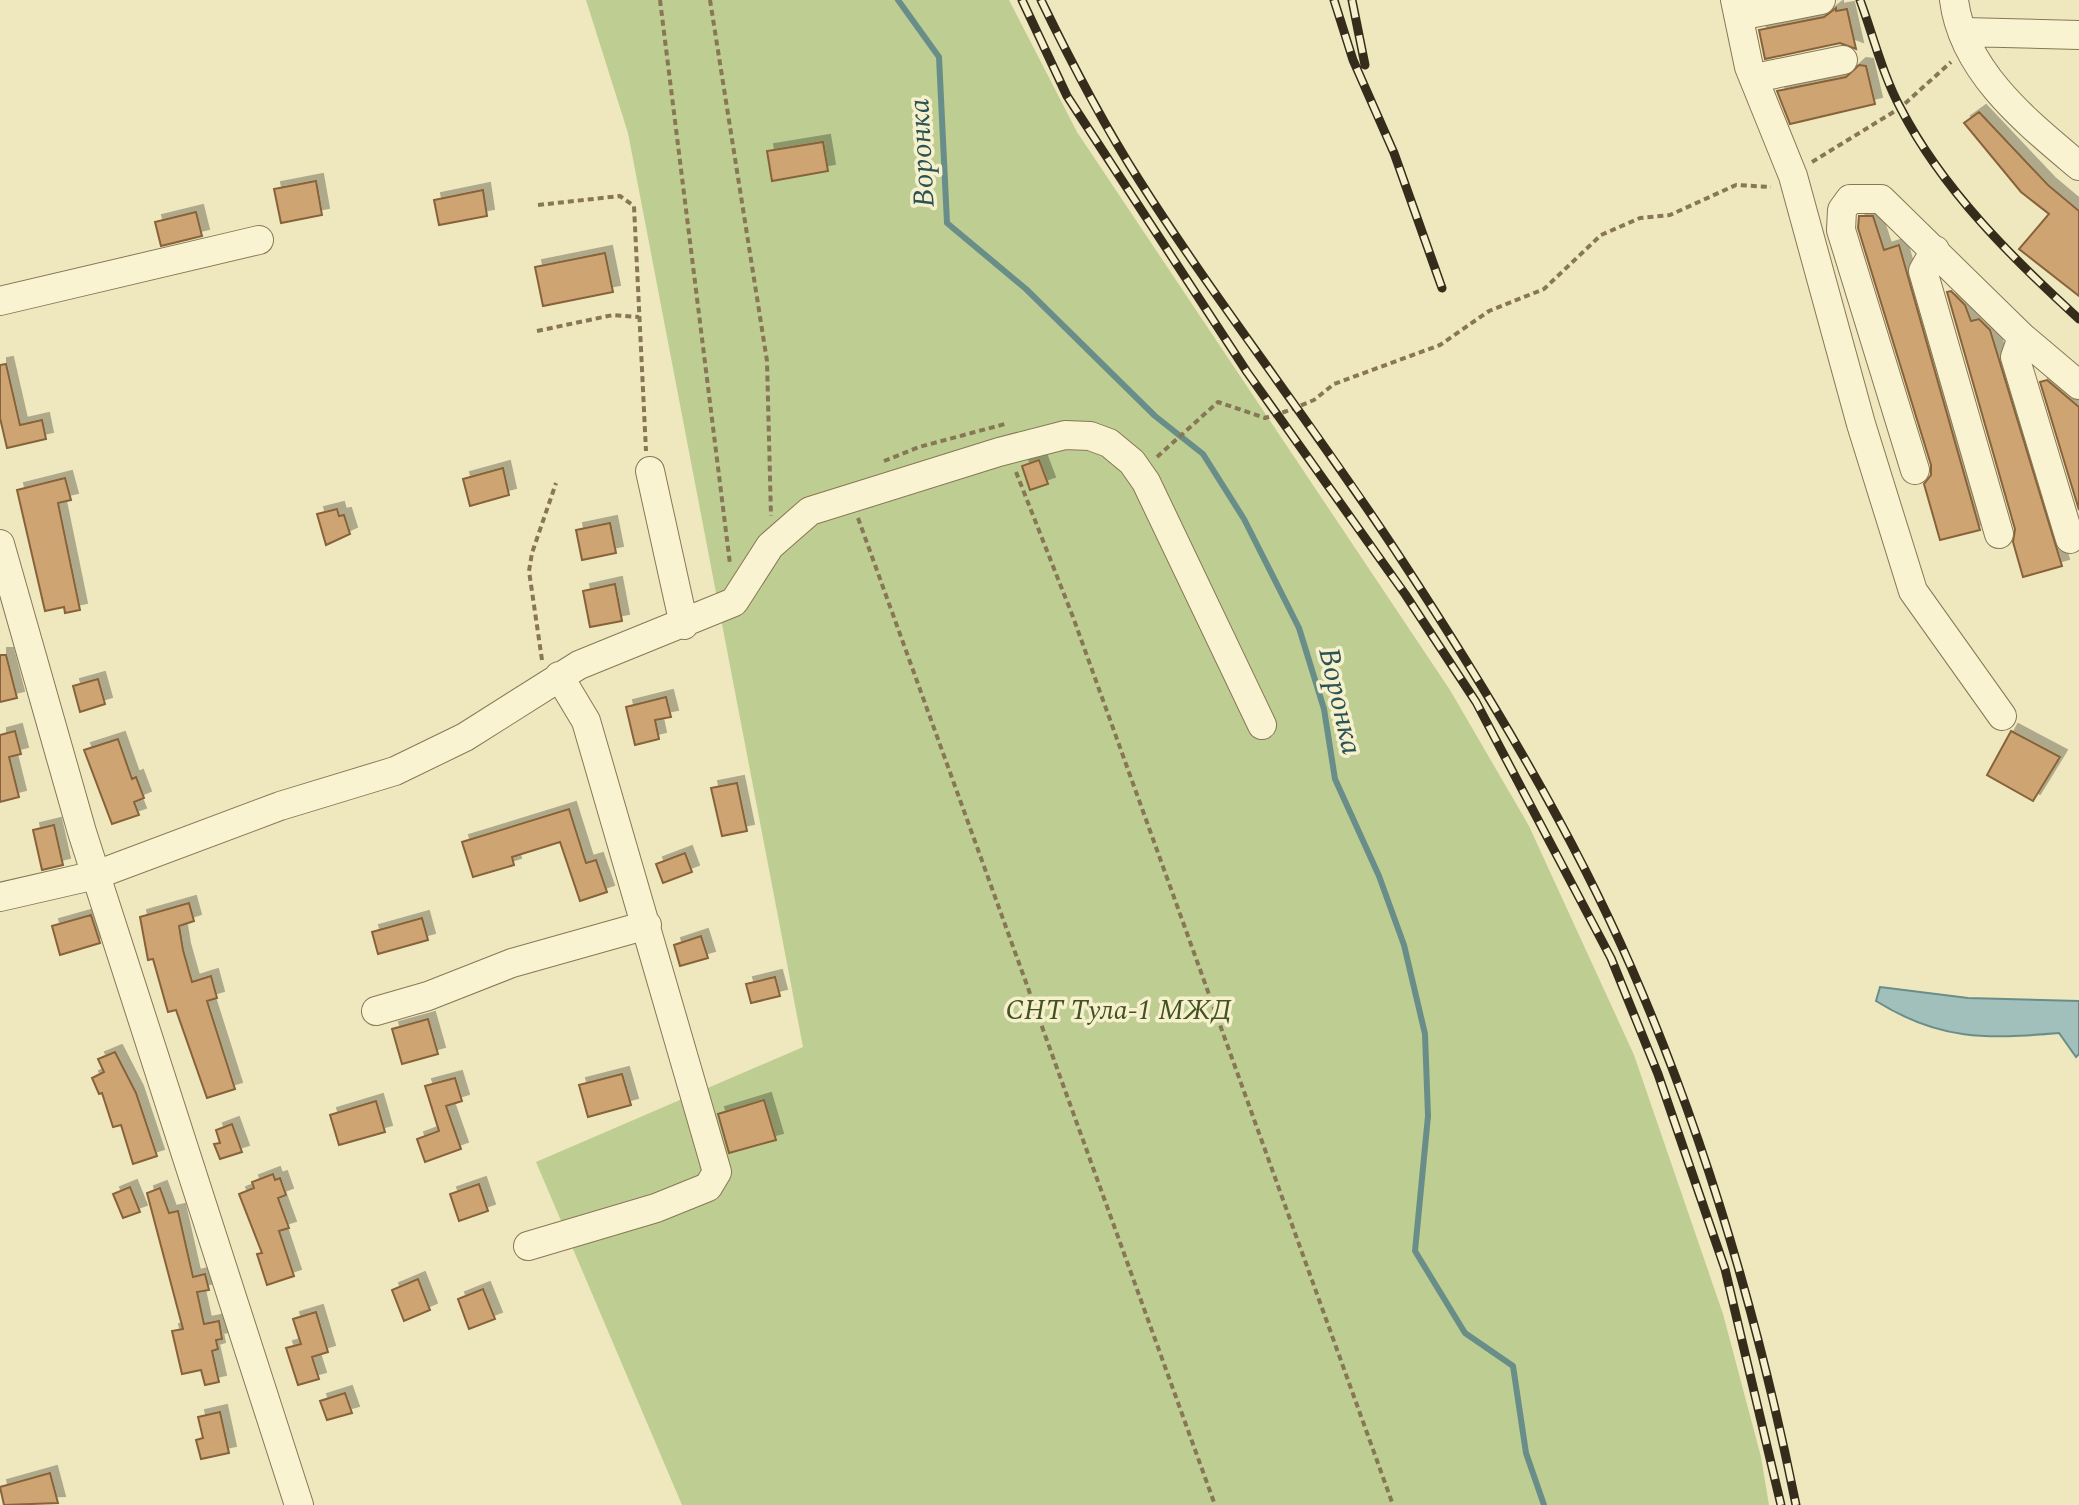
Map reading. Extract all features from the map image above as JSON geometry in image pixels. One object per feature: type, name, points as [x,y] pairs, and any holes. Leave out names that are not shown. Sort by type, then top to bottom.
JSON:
[{"type":"street","points":[[1821,0],[1737,8],[1755,78],[1793,176],[1861,424],[1913,591],[2002,716]]},
{"type":"street","points":[[1954,0],[1967,38],[1985,74],[2015,112],[2079,166]]},
{"type":"street","points":[[1967,38],[2079,35]]},
{"type":"street","points":[[1755,78],[1843,60]]},
{"type":"street","points":[[1915,470],[1841,230],[1842,210],[1850,199],[1881,199],[2022,337],[2079,385]]},
{"type":"street","points":[[0,301],[259,240]]},
{"type":"street","points":[[1935,250],[1923,271],[1999,534]]},
{"type":"street","points":[[2022,337],[2015,357],[2070,539]]},
{"type":"street","points":[[0,897],[96,875],[280,806],[395,771],[465,737],[579,665],[684,625],[734,602],[770,546],[810,511],[852,501],[999,452],[1065,435],[1090,436],[1109,443],[1132,462],[1159,504],[1262,725]]},
{"type":"street","points":[[650,471],[684,625]]},
{"type":"street","points":[[0,544],[96,875],[299,1505]]},
{"type":"street","points":[[528,1246],[656,1208],[708,1187],[716,1179],[717,1169],[586,721],[554,680]]},
{"type":"street","points":[[376,1011],[428,996],[512,963],[647,925]]},
{"type":"path","points":[[660,0],[734,602]]},
{"type":"path","points":[[710,0],[767,361],[770,546]]},
{"type":"path","points":[[1159,458],[1218,402],[1265,418],[1287,411],[1314,400],[1334,384],[1440,345],[1489,311],[1544,289],[1601,235],[1640,218],[1670,215],[1736,185],[1776,187],[1900,108],[1967,38]]},
{"type":"path","points":[[538,205],[620,196],[634,206],[643,439],[650,471]]},
{"type":"path","points":[[537,331],[613,315],[639,317]]},
{"type":"path","points":[[999,452],[1013,467],[1027,495],[1073,617],[1393,1505]]},
{"type":"path","points":[[554,680],[538,641],[529,571],[532,553],[556,483]]},
{"type":"path","points":[[852,501],[1215,1505]]},
{"type":"green space","name":"СНТ Тула-1 МЖД","points":[[586,0],[1009,0],[1077,132],[1450,690],[1529,826],[1634,1055],[1723,1314],[1761,1457],[1769,1505],[682,1505],[536,1162],[803,1047],[628,133]]},
{"type":"water","points":[[1880,987],[1968,998],[2079,1001],[2079,1054],[2076,1057],[2059,1033],[1986,1036],[1921,1024],[1876,1001]]},
{"type":"building","points":[[1836,8],[1836,11],[1847,9],[1856,49],[1840,43],[1765,59],[1759,30],[1824,17]]},
{"type":"building","points":[[1859,65],[1866,66],[1875,104],[1790,124],[1777,91],[1846,77]]},
{"type":"building","points":[[1979,112],[2048,185],[2079,211],[2079,296],[2019,249],[2049,214],[2021,192],[1964,123]]},
{"type":"building","points":[[823,142],[828,171],[772,181],[767,151]]},
{"type":"building","points":[[316,181],[322,215],[281,223],[274,189]]},
{"type":"building","points":[[483,190],[487,216],[439,225],[434,200]]},
{"type":"building","points":[[196,212],[202,236],[161,246],[155,222]]},
{"type":"building","points":[[1859,216],[1873,216],[1884,250],[1899,245],[1980,530],[1940,540],[1924,484],[1931,475],[1931,465],[1858,228]]},
{"type":"building","points":[[605,253],[613,292],[543,306],[535,267]]},
{"type":"building","points":[[1951,291],[1965,305],[1971,321],[1979,319],[1990,330],[2062,566],[2023,577],[2013,542],[2015,529],[1947,292]]},
{"type":"building","points":[[6,364],[20,425],[42,420],[46,439],[7,448],[0,418],[0,365]]},
{"type":"building","points":[[2047,380],[2079,407],[2079,510],[2040,382]]},
{"type":"building","points":[[1039,460],[1048,484],[1030,490],[1022,466]]},
{"type":"building","points":[[503,468],[509,495],[470,506],[463,479]]},
{"type":"building","points":[[65,478],[71,500],[58,503],[80,610],[65,613],[64,607],[45,611],[17,490]]},
{"type":"building","points":[[337,509],[339,516],[344,515],[350,534],[326,545],[317,514]]},
{"type":"building","points":[[610,523],[616,553],[582,560],[576,530]]},
{"type":"building","points":[[615,584],[622,621],[590,627],[583,591]]},
{"type":"building","points":[[0,655],[6,655],[17,698],[0,702]]},
{"type":"building","points":[[98,679],[105,704],[80,712],[73,686]]},
{"type":"building","points":[[666,697],[671,717],[655,720],[659,739],[635,745],[626,707]]},
{"type":"building","points":[[15,731],[21,754],[9,757],[19,797],[0,802],[0,735]]},
{"type":"building","points":[[2011,731],[2060,757],[2033,801],[1987,775]]},
{"type":"building","points":[[118,739],[132,779],[136,777],[144,798],[134,802],[139,815],[112,824],[84,750]]},
{"type":"building","points":[[737,783],[747,831],[722,836],[711,788]]},
{"type":"building","points":[[569,809],[586,863],[596,860],[607,892],[580,901],[560,842],[512,857],[514,865],[473,877],[462,842]]},
{"type":"building","points":[[54,825],[63,865],[42,870],[33,830]]},
{"type":"building","points":[[685,853],[692,872],[663,883],[656,864]]},
{"type":"building","points":[[189,903],[194,921],[179,926],[183,950],[192,982],[211,976],[217,998],[207,1001],[235,1089],[207,1098],[176,1010],[168,1012],[153,959],[148,960],[140,917]]},
{"type":"building","points":[[91,915],[100,943],[60,955],[52,926]]},
{"type":"building","points":[[422,918],[428,940],[378,954],[372,932]]},
{"type":"building","points":[[701,936],[708,958],[680,966],[674,945]]},
{"type":"building","points":[[775,977],[780,996],[751,1003],[746,984]]},
{"type":"building","points":[[428,1019],[438,1054],[402,1064],[392,1029]]},
{"type":"building","points":[[115,1052],[136,1093],[157,1156],[133,1164],[121,1125],[113,1127],[102,1093],[99,1094],[92,1078],[104,1072],[98,1059]]},
{"type":"building","points":[[622,1074],[631,1105],[588,1117],[579,1085]]},
{"type":"building","points":[[455,1078],[462,1101],[446,1106],[461,1149],[425,1162],[417,1139],[439,1131],[425,1086]]},
{"type":"building","points":[[764,1100],[776,1140],[729,1153],[718,1114]]},
{"type":"building","points":[[376,1101],[385,1132],[339,1145],[330,1115]]},
{"type":"building","points":[[232,1124],[242,1152],[220,1159],[214,1144],[220,1143],[216,1130]]},
{"type":"building","points":[[273,1174],[275,1180],[280,1178],[286,1195],[278,1198],[289,1228],[279,1231],[294,1276],[267,1285],[257,1254],[262,1253],[239,1194],[254,1188],[252,1182]]},
{"type":"building","points":[[479,1184],[488,1211],[459,1221],[450,1194]]},
{"type":"building","points":[[130,1187],[140,1212],[123,1218],[113,1194]]},
{"type":"building","points":[[160,1188],[169,1213],[178,1211],[193,1277],[205,1274],[209,1290],[197,1292],[204,1324],[219,1321],[222,1339],[216,1340],[218,1349],[212,1351],[219,1382],[205,1385],[201,1370],[182,1374],[172,1331],[183,1329],[147,1193]]},
{"type":"building","points":[[418,1279],[430,1310],[404,1321],[392,1290]]},
{"type":"building","points":[[483,1289],[495,1319],[469,1329],[458,1299]]},
{"type":"building","points":[[316,1312],[328,1352],[312,1357],[319,1379],[298,1385],[286,1348],[301,1344],[293,1319]]},
{"type":"building","points":[[345,1393],[352,1413],[327,1420],[320,1401]]},
{"type":"building","points":[[220,1412],[229,1453],[201,1459],[196,1440],[203,1438],[198,1417]]},
{"type":"building","points":[[50,1473],[58,1503],[4,1505],[0,1487]]},
{"type":"waterway","name":"Воронка","points":[[898,0],[939,57],[947,223],[1026,289],[1155,416],[1203,454],[1244,519],[1299,628],[1324,709],[1335,779],[1379,876],[1404,945],[1425,1034],[1428,1116],[1415,1251],[1465,1333],[1513,1366],[1526,1453],[1544,1505]]},
{"type":"railway","points":[[1022,0],[1067,96],[1247,372],[1405,594],[1476,702],[1611,958],[1658,1074],[1725,1269],[1781,1505]]},
{"type":"railway","points":[[1041,0],[1087,92],[1139,180],[1401,559],[1525,758],[1581,862],[1658,1032],[1706,1165],[1747,1300],[1796,1505]]},
{"type":"railway","points":[[1334,0],[1353,60],[1394,153],[1442,288]]},
{"type":"railway","points":[[1352,0],[1365,65]]},
{"type":"railway","points":[[1860,0],[1895,96],[1937,167],[2004,247],[2079,319]]}]
